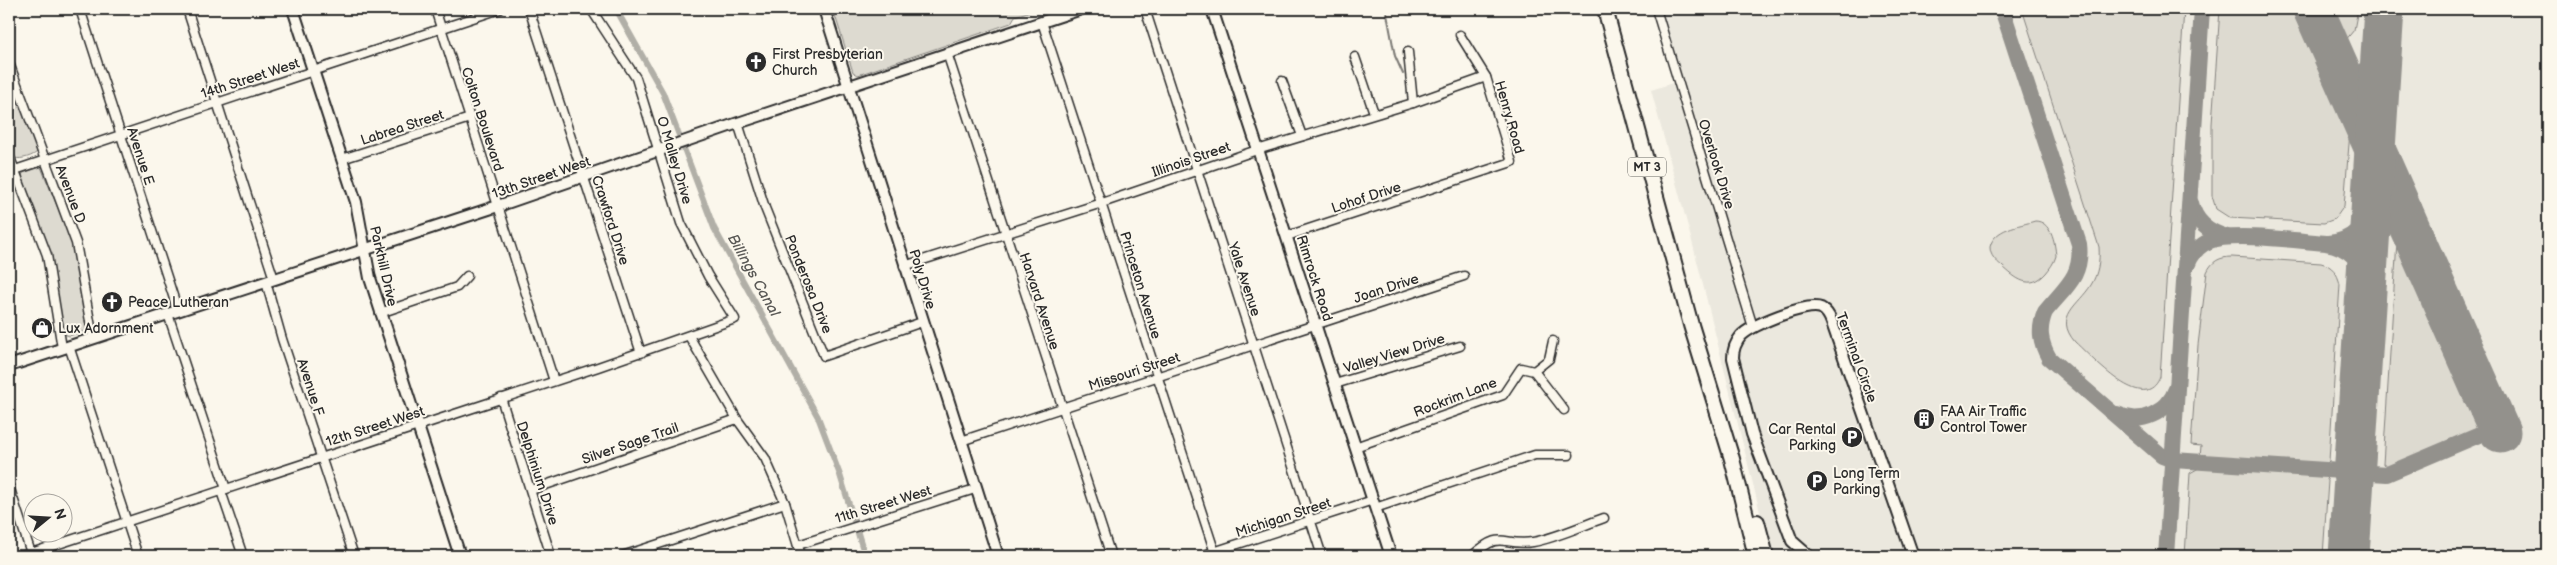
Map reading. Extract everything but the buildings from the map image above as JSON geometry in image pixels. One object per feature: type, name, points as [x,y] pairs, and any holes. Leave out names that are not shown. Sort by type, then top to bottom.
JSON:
[{"type":"highway","name":"MT 3","points":[[1605,9],[1691,325],[1732,459],[1756,556]]},
{"type":"highway","name":"MT 3","points":[[1691,325],[1738,454],[1766,556]]},
{"type":"street","name":"Avenue E","points":[[80,9],[121,134],[243,556]]},
{"type":"street","name":"Avenue F","points":[[187,9],[270,280],[321,457],[354,556]]},
{"type":"street","name":"Parkhill Drive","points":[[293,9],[356,202],[370,278],[380,313],[460,556]]},
{"type":"street","name":"Colton Boulevard","points":[[435,9],[554,381]]},
{"type":"street","name":"14th Street West","points":[[12,171],[500,9]]},
{"type":"street","name":"Crawford Drive","points":[[529,9],[641,353]]},
{"type":"street","name":"O Malley Drive","points":[[591,9],[636,78],[660,150],[681,223],[708,276],[735,319]]},
{"type":"street","name":"Poly Drive","points":[[824,9],[904,266],[998,556]]},
{"type":"street","name":"13th Street West","points":[[9,366],[498,206],[738,123],[1081,9]]},
{"type":"street","name":"Yale Avenue","points":[[1145,9],[1322,556]]},
{"type":"street","name":"Rimrock Road","points":[[1212,9],[1391,556]]},
{"type":"street","name":"Overlook Drive","points":[[1656,9],[1753,327]]},
{"type":"street","name":"Princeton Avenue","points":[[1042,22],[1102,203],[1156,377],[1216,554]]},
{"type":"street","points":[[1460,35],[1486,77]]},
{"type":"street","points":[[1408,52],[1413,103]]},
{"type":"street","name":"Harvard Avenue","points":[[947,53],[1061,408],[1111,556]]},
{"type":"street","points":[[1355,57],[1374,113]]},
{"type":"street","name":"Avenue D","points":[[9,63],[81,258],[93,338]]},
{"type":"street","name":"Illinois Street","points":[[904,266],[1102,203],[1197,169],[1374,113],[1413,103],[1486,77]]},
{"type":"street","name":"Henry Road","points":[[1454,182],[1512,162],[1486,77]]},
{"type":"street","points":[[1282,80],[1302,136]]},
{"type":"street","name":"Labrea Street","points":[[342,159],[470,118]]},
{"type":"street","name":"Ponderosa Drive","points":[[738,123],[765,208],[824,356],[922,322]]},
{"type":"street","points":[[9,155],[12,171],[47,255],[66,347],[138,556]]},
{"type":"street","name":"Lohof Drive","points":[[1287,236],[1454,182]]},
{"type":"street","points":[[380,313],[457,287],[467,276]]},
{"type":"street","name":"Joan Drive","points":[[1316,325],[1464,276]]},
{"type":"street","name":"Terminal Circle","points":[[1809,556],[1792,541],[1752,434],[1733,358],[1734,346],[1742,335],[1753,327],[1810,307],[1822,308],[1829,316],[1913,556]]},
{"type":"street","name":"12th Street West","points":[[22,556],[31,555],[127,521],[641,353],[735,319]]},
{"type":"street","name":"Missouri Street","points":[[961,441],[1316,325]]},
{"type":"street","points":[[689,336],[737,419],[764,458],[785,503],[801,556]]},
{"type":"street","points":[[1554,341],[1549,359],[1534,371],[1564,410]]},
{"type":"street","name":"Valley View Drive","points":[[1335,384],[1460,346]]},
{"type":"street","name":"Rockrim Lane","points":[[1355,447],[1503,395],[1516,371],[1521,368],[1534,371]]},
{"type":"street","name":"Delphinium Drive","points":[[500,398],[551,556]]},
{"type":"street","name":"Silver Sage Trail","points":[[531,490],[737,419]]},
{"type":"street","name":"Michigan Street","points":[[1201,556],[1216,554],[1311,521],[1535,455],[1569,456]]},
{"type":"street","points":[[9,486],[31,555]]},
{"type":"street","name":"11th Street West","points":[[798,545],[975,489]]},
{"type":"street","points":[[622,556],[785,503]]},
{"type":"street","points":[[1472,556],[1488,542],[1495,540],[1534,542],[1604,518]]},
{"type":"shaded area","points":[[833,9],[1037,9],[1015,16],[1011,23],[858,75],[853,72]]},
{"type":"shaded area","points":[[1660,9],[2548,9],[2548,556],[1771,556],[1694,249],[1651,90],[1682,80]]},
{"type":"shaded area","points":[[2022,9],[2184,9],[2160,377],[2152,388],[2142,390],[2130,387],[2118,380],[2075,342],[2069,333],[2067,318],[2070,311],[2093,281],[2098,267],[2099,247]]},
{"type":"shaded area","points":[[2220,9],[2301,9],[2351,119],[2344,206],[2335,219],[2324,223],[2230,218],[2216,209],[2212,196],[2212,124]]},
{"type":"shaded area","points":[[2325,9],[2358,9],[2354,30],[2345,41],[2342,42],[2337,37]]},
{"type":"shaded area","points":[[9,73],[38,151],[24,158],[15,158],[9,143]]},
{"type":"shaded area","points":[[41,167],[76,252],[88,326],[85,331],[69,336],[64,334],[52,258],[22,176],[23,173]]},
{"type":"shaded area","points":[[2035,221],[2045,225],[2051,234],[2056,256],[2046,273],[2040,278],[2029,282],[2018,279],[1998,262],[1992,256],[1990,247],[1996,236],[2002,232],[2015,226]]},
{"type":"shaded area","points":[[2400,235],[2482,415],[2481,423],[2477,430],[2389,468],[2383,464],[2397,241]]},
{"type":"shaded area","points":[[2232,257],[2321,263],[2334,270],[2337,276],[2340,284],[2329,461],[2326,464],[2200,457],[2201,446],[2191,445],[2198,345],[2207,272],[2217,260]]},
{"type":"shaded area","points":[[2199,468],[2325,476],[2328,481],[2323,556],[2185,556],[2190,473]]},
{"type":"waterway","name":"Billings Canal","points":[[616,9],[663,93],[714,228],[818,417],[840,475],[865,556]]},
{"type":"waterway","points":[[1386,9],[1395,56],[1403,74]]},
{"type":"taxiway","points":[[2002,9],[2079,244],[2078,265],[2075,274],[2045,312],[2041,324],[2044,346],[2049,358],[2162,456],[2173,460],[2387,474],[2498,427]]},
{"type":"taxiway","points":[[2166,556],[2202,9]]},
{"type":"taxiway","points":[[2328,243],[2345,239],[2357,230],[2367,218],[2373,202]]},
{"type":"taxiway","points":[[2191,203],[2196,216],[2203,225],[2227,237]]},
{"type":"taxiway","points":[[2187,266],[2193,254],[2199,248],[2210,241],[2220,238],[2249,237],[2326,243],[2342,248],[2354,256],[2362,268],[2367,284]]},
{"type":"taxiway","points":[[2117,414],[2135,418],[2152,415],[2167,404],[2176,389]]},
{"type":"runway","points":[[2313,9],[2500,432]]},
{"type":"runway","points":[[2349,556],[2384,9]]},
{"type":"place","name":"First Presbyterian Church","points":[[756,62]]},
{"type":"place","name":"Peace Lutheran","points":[[112,302]]},
{"type":"place","name":"Lux Adornment","points":[[42,328]]},
{"type":"place","name":"FAA Air Traffic Control Tower","points":[[1924,419]]},
{"type":"place","name":"Car Rental Parking","points":[[1852,437]]},
{"type":"place","name":"Long Term Parking","points":[[1817,481]]}]
